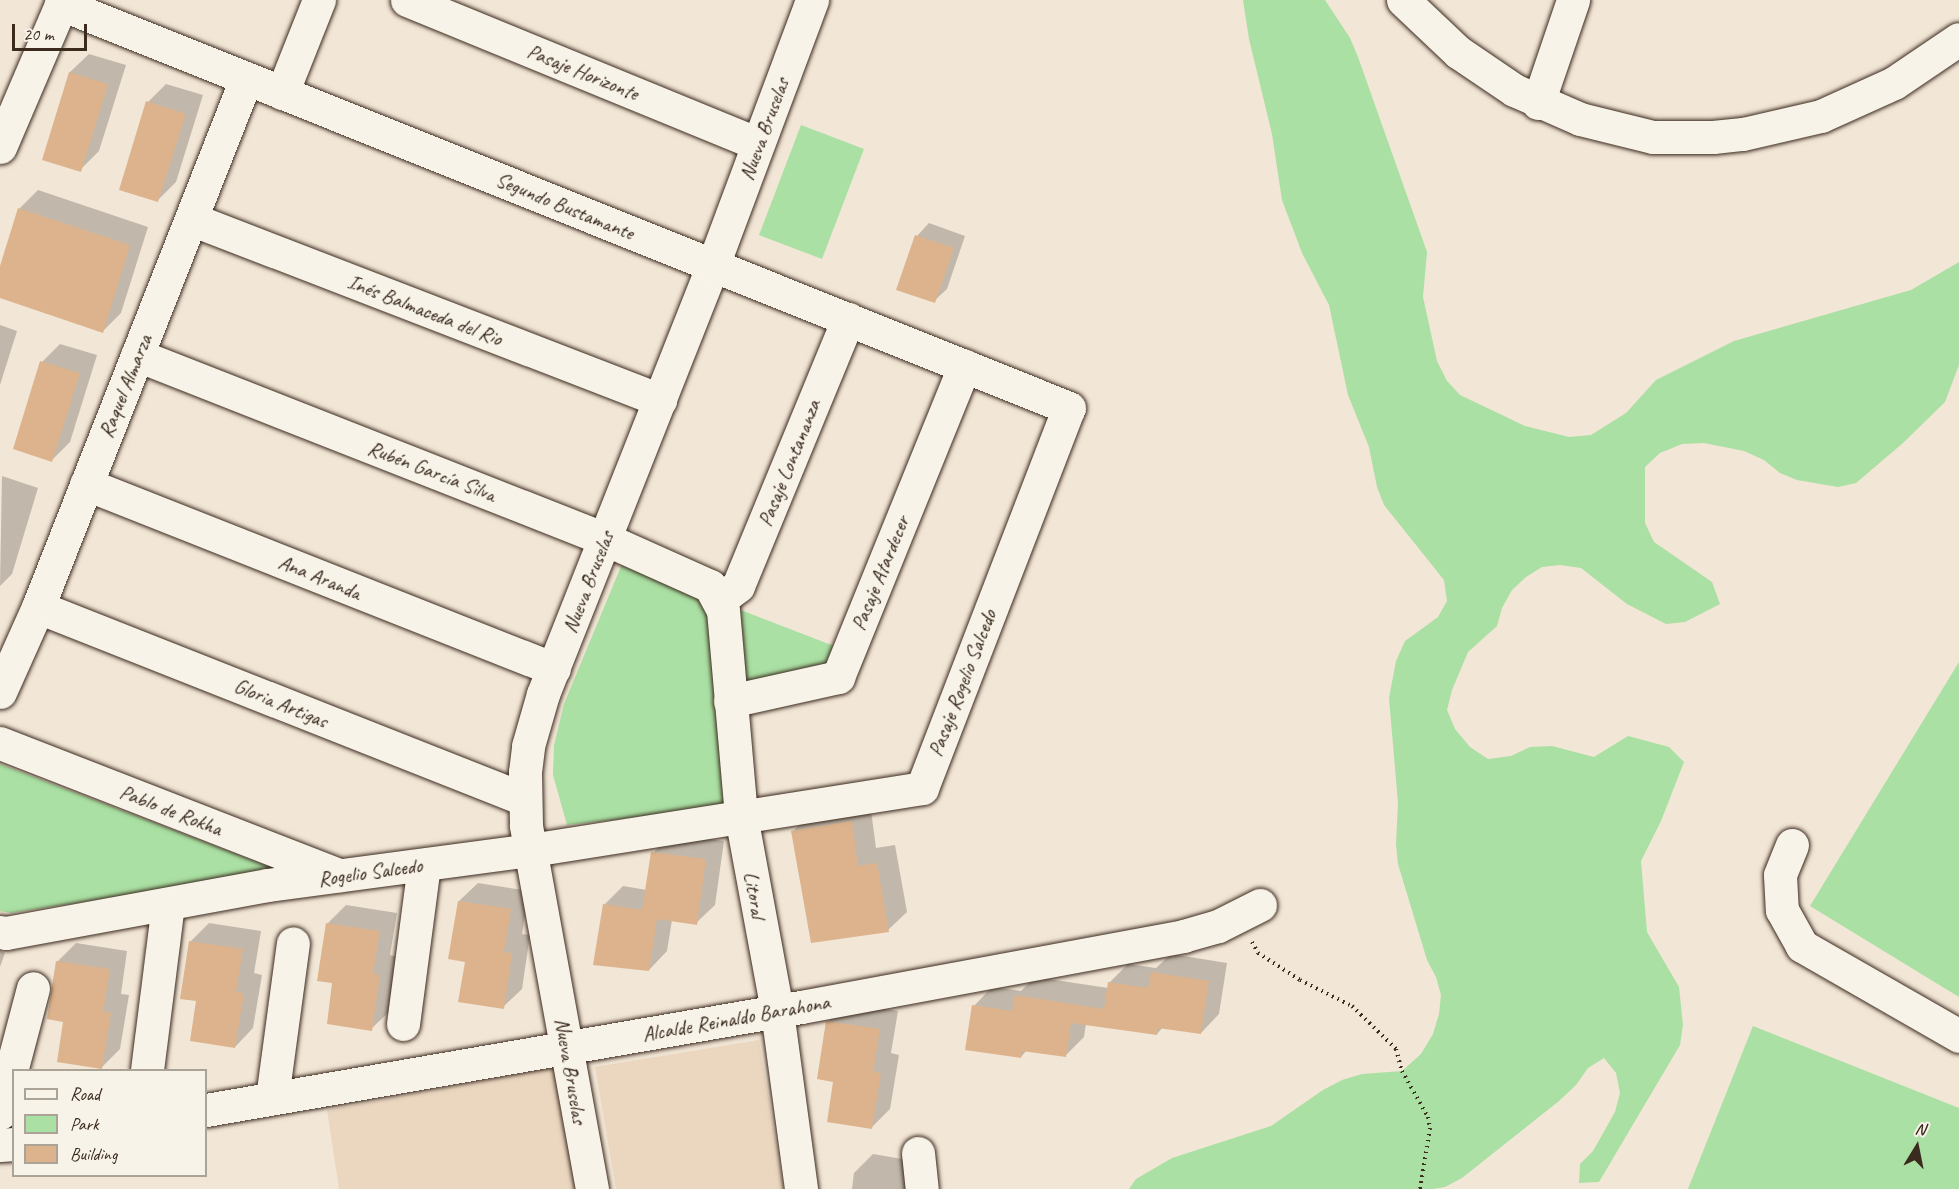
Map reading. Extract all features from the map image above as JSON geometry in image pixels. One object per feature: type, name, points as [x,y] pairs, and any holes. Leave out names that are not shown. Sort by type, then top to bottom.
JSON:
[{"type":"street","points":[[282,93],[319,0]]},
{"type":"street","name":"Pasaje Horizonte","points":[[407,0],[758,144]]},
{"type":"street","name":"Nueva Bruselas","points":[[592,1189],[524,800],[530,737],[543,694],[713,265],[812,0]]},
{"type":"street","points":[[1403,0],[1458,52],[1485,73],[1539,103],[1589,122],[1653,137],[1713,137],[1743,134],[1792,124],[1858,101],[1928,62],[1959,39]]},
{"type":"street","points":[[1539,103],[1573,0]]},
{"type":"street","points":[[0,147],[7,115],[62,2]]},
{"type":"street","name":"Segundo Bustamante","points":[[62,2],[246,79],[1069,408]]},
{"type":"street","name":"Raquel Almarza","points":[[0,692],[38,607],[246,79]]},
{"type":"street","name":"Inés Balmaceda del Rio","points":[[190,219],[660,400]]},
{"type":"street","name":"Pasaje Lontananza","points":[[720,600],[738,586],[848,319]]},
{"type":"street","name":"Rubén García Silva","points":[[137,355],[605,539],[710,586],[720,600]]},
{"type":"street","name":"Pasaje Atardecer","points":[[730,701],[838,677],[964,366]]},
{"type":"street","name":"Pasaje Rogelio Salcedo","points":[[741,816],[922,788],[1069,408]]},
{"type":"street","name":"Ana Aranda","points":[[86,484],[554,669]]},
{"type":"street","name":"Litoral","points":[[720,600],[723,610],[741,816],[777,1011],[801,1189]]},
{"type":"street","name":"Gloria Artigas","points":[[38,607],[524,800]]},
{"type":"street","name":"Pablo de Rokha","points":[[0,743],[342,876]]},
{"type":"street","name":"Rogelio Salcedo","points":[[0,932],[6,933],[268,885],[531,850],[741,816]]},
{"type":"street","points":[[1792,845],[1780,875],[1782,910],[1802,946],[1959,1036]]},
{"type":"street","points":[[403,1024],[424,865]]},
{"type":"street","points":[[147,1069],[168,904]]},
{"type":"street","name":"Alcalde Reinaldo Barahona","points":[[207,1110],[777,1011],[1183,936],[1250,911]]},
{"type":"street","points":[[272,1098],[293,943]]},
{"type":"street","points":[[0,1113],[33,988]]},
{"type":"street","points":[[918,1153],[922,1189]]},
{"type":"path","points":[[1250,911],[1258,953],[1300,980],[1353,1006],[1396,1048],[1402,1071],[1428,1116],[1430,1128],[1420,1189]]},
{"type":"shaded area","points":[[759,1040],[784,1189],[616,1189],[595,1067]]},
{"type":"shaded area","points":[[559,1067],[579,1189],[339,1189],[327,1110]]},
{"type":"green space","points":[[1243,0],[1325,0],[1350,38],[1358,57],[1427,252],[1423,297],[1437,361],[1447,381],[1460,395],[1525,426],[1569,437],[1591,435],[1626,413],[1656,380],[1734,341],[1911,290],[1959,262],[1959,365],[1945,402],[1903,443],[1856,483],[1838,487],[1797,480],[1780,473],[1764,460],[1744,451],[1704,443],[1682,444],[1660,453],[1645,467],[1645,523],[1654,542],[1712,582],[1720,604],[1685,622],[1666,624],[1627,604],[1581,568],[1560,565],[1542,567],[1512,590],[1502,608],[1497,626],[1468,652],[1452,690],[1447,710],[1455,729],[1470,747],[1488,759],[1511,756],[1530,747],[1552,746],[1594,757],[1628,736],[1669,747],[1684,762],[1661,821],[1641,861],[1647,932],[1679,987],[1683,1025],[1680,1045],[1599,1182],[1579,1183],[1580,1164],[1593,1151],[1615,1112],[1620,1093],[1616,1073],[1604,1058],[1588,1068],[1576,1085],[1559,1101],[1462,1178],[1445,1187],[1433,1189],[1129,1189],[1136,1179],[1172,1158],[1271,1126],[1323,1090],[1342,1080],[1362,1074],[1402,1071],[1421,1054],[1433,1034],[1439,1014],[1441,995],[1436,977],[1427,960],[1398,864],[1396,844],[1398,803],[1389,698],[1396,661],[1405,641],[1438,617],[1447,601],[1444,580],[1384,505],[1377,487],[1369,447],[1348,395],[1329,305],[1302,253],[1282,200],[1272,134],[1249,39]]},
{"type":"green space","points":[[801,125],[864,149],[822,259],[759,235]]},
{"type":"green space","points":[[622,564],[834,646],[824,670],[717,689],[730,807],[567,825],[553,775],[554,745],[564,704]]},
{"type":"green space","points":[[1959,662],[1959,997],[1810,906]]},
{"type":"green space","points":[[0,764],[281,871],[11,913],[0,911]]},
{"type":"green space","points":[[1753,1026],[1959,1108],[1959,1189],[1688,1189]]},
{"type":"building","points":[[69,72],[108,84],[81,172],[42,160]]},
{"type":"building","points":[[146,101],[186,114],[158,202],[119,190]]},
{"type":"building","points":[[18,208],[130,245],[103,333],[0,298],[0,266]]},
{"type":"building","points":[[915,235],[954,248],[935,303],[896,290]]},
{"type":"building","points":[[40,361],[80,373],[52,462],[13,449]]},
{"type":"building","points":[[852,821],[858,866],[877,863],[889,932],[811,943],[791,831]]},
{"type":"building","points":[[651,852],[706,859],[697,925],[657,919],[649,971],[593,965],[603,904],[642,910]]},
{"type":"building","points":[[458,901],[511,909],[504,952],[512,953],[504,1009],[458,1002],[465,962],[448,959]]},
{"type":"building","points":[[326,923],[380,931],[373,974],[380,975],[372,1031],[327,1024],[332,983],[317,981]]},
{"type":"building","points":[[189,941],[243,949],[236,992],[244,993],[235,1048],[190,1041],[196,1001],[180,999]]},
{"type":"building","points":[[56,961],[110,969],[103,1012],[111,1013],[102,1069],[57,1062],[63,1022],[47,1019]]},
{"type":"building","points":[[1151,972],[1209,981],[1201,1034],[1158,1028],[1157,1035],[1071,1023],[1066,1057],[1022,1051],[1021,1058],[965,1050],[972,1005],[1012,1011],[1015,995],[1104,1009],[1108,982],[1148,988]]},
{"type":"building","points":[[826,1021],[880,1029],[873,1072],[881,1073],[872,1129],[827,1122],[833,1082],[817,1079]]}]
